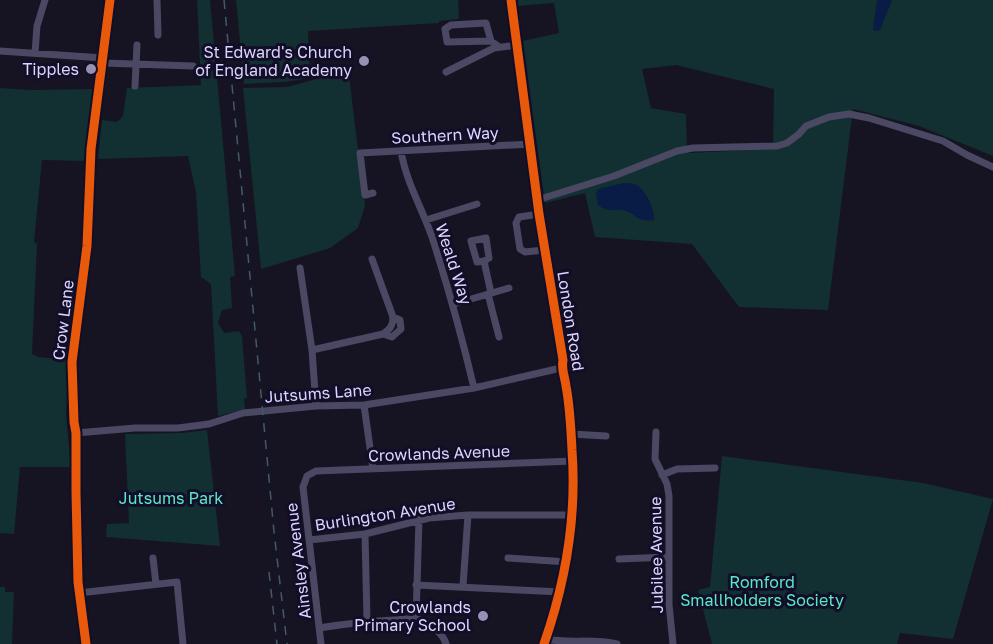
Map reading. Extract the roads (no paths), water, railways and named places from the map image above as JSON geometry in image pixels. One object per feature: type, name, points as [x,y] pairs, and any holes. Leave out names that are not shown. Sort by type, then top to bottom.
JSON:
[{"type":"main road","name":"London Road","points":[[511,0],[544,250],[563,360],[561,368],[566,386],[573,461],[573,515],[567,562],[561,592],[545,642]]},
{"type":"street","points":[[35,53],[37,26],[45,0]]},
{"type":"street","name":"Crow Lane","points":[[86,644],[79,593],[76,433],[72,362],[87,246],[91,149],[110,0]]},
{"type":"street","points":[[157,0],[158,35]]},
{"type":"street","points":[[491,41],[486,23],[452,25],[445,29],[447,42],[491,41],[498,46]]},
{"type":"street","points":[[135,86],[137,45]]},
{"type":"street","points":[[446,72],[498,46],[517,45]]},
{"type":"street","points":[[0,51],[136,64],[194,66]]},
{"type":"street","points":[[537,200],[614,176],[677,151],[693,148],[777,146],[787,143],[806,126],[829,117],[849,114],[943,141],[993,167]]},
{"type":"street","name":"Southern Way","points":[[374,193],[365,195],[360,153],[531,144]]},
{"type":"street","name":"Weald Way","points":[[401,151],[412,192],[426,220],[454,304],[474,388]]},
{"type":"street","points":[[426,220],[477,204]]},
{"type":"street","points":[[539,214],[519,217],[516,223],[520,249],[525,252],[544,250]]},
{"type":"street","points":[[312,350],[383,334],[390,330],[393,317],[372,259]]},
{"type":"street","points":[[484,261],[499,337]]},
{"type":"street","points":[[300,268],[312,350],[316,406]]},
{"type":"street","points":[[454,304],[509,288]]},
{"type":"street","name":"Jutsums Lane","points":[[76,433],[124,428],[178,428],[208,424],[243,413],[316,406],[364,405],[474,388],[561,368]]},
{"type":"street","points":[[364,405],[373,469]]},
{"type":"street","name":"Jubilee Avenue","points":[[656,432],[655,459],[667,484],[669,496],[669,604],[673,644]]},
{"type":"street","points":[[571,434],[606,436]]},
{"type":"street","name":"Crowlands Avenue","points":[[307,476],[316,471],[573,461]]},
{"type":"street","points":[[662,474],[677,469],[715,468]]},
{"type":"street","name":"Ainsley Avenue","points":[[307,476],[303,487],[321,644]]},
{"type":"street","points":[[463,586],[468,515]]},
{"type":"street","name":"Burlington Avenue","points":[[309,540],[365,534],[419,519],[468,515],[573,515]]},
{"type":"street","points":[[416,619],[419,519]]},
{"type":"street","points":[[365,534],[367,621]]},
{"type":"street","points":[[619,559],[669,557]]},
{"type":"street","points":[[153,558],[156,584]]},
{"type":"street","points":[[507,558],[567,562]]},
{"type":"street","points":[[79,593],[177,582],[183,644]]},
{"type":"street","points":[[417,585],[561,592]]},
{"type":"street","points":[[319,628],[367,621],[416,619],[440,633],[446,644]]},
{"type":"street","points":[[545,642],[591,640],[613,643]]},
{"type":"water","points":[[877,0],[892,0],[880,30],[876,31],[873,30]]},
{"type":"water","points":[[624,183],[634,184],[642,189],[651,205],[654,220],[641,220],[626,211],[607,210],[598,205],[596,194],[598,189]]},
{"type":"railway","points":[[224,0],[274,532],[287,644]]},
{"type":"railway","points":[[269,572],[277,644]]},
{"type":"place","name":"St Edward's Church of England Academy","points":[[364,61]]},
{"type":"place","name":"Tipples","points":[[91,69]]},
{"type":"place","name":"Crowlands Primary School","points":[[483,616]]},
{"type":"park label","name":"Jutsums Park","points":[[171,498]]},
{"type":"park label","name":"Romford Smallholders Society","points":[[762,591]]}]
